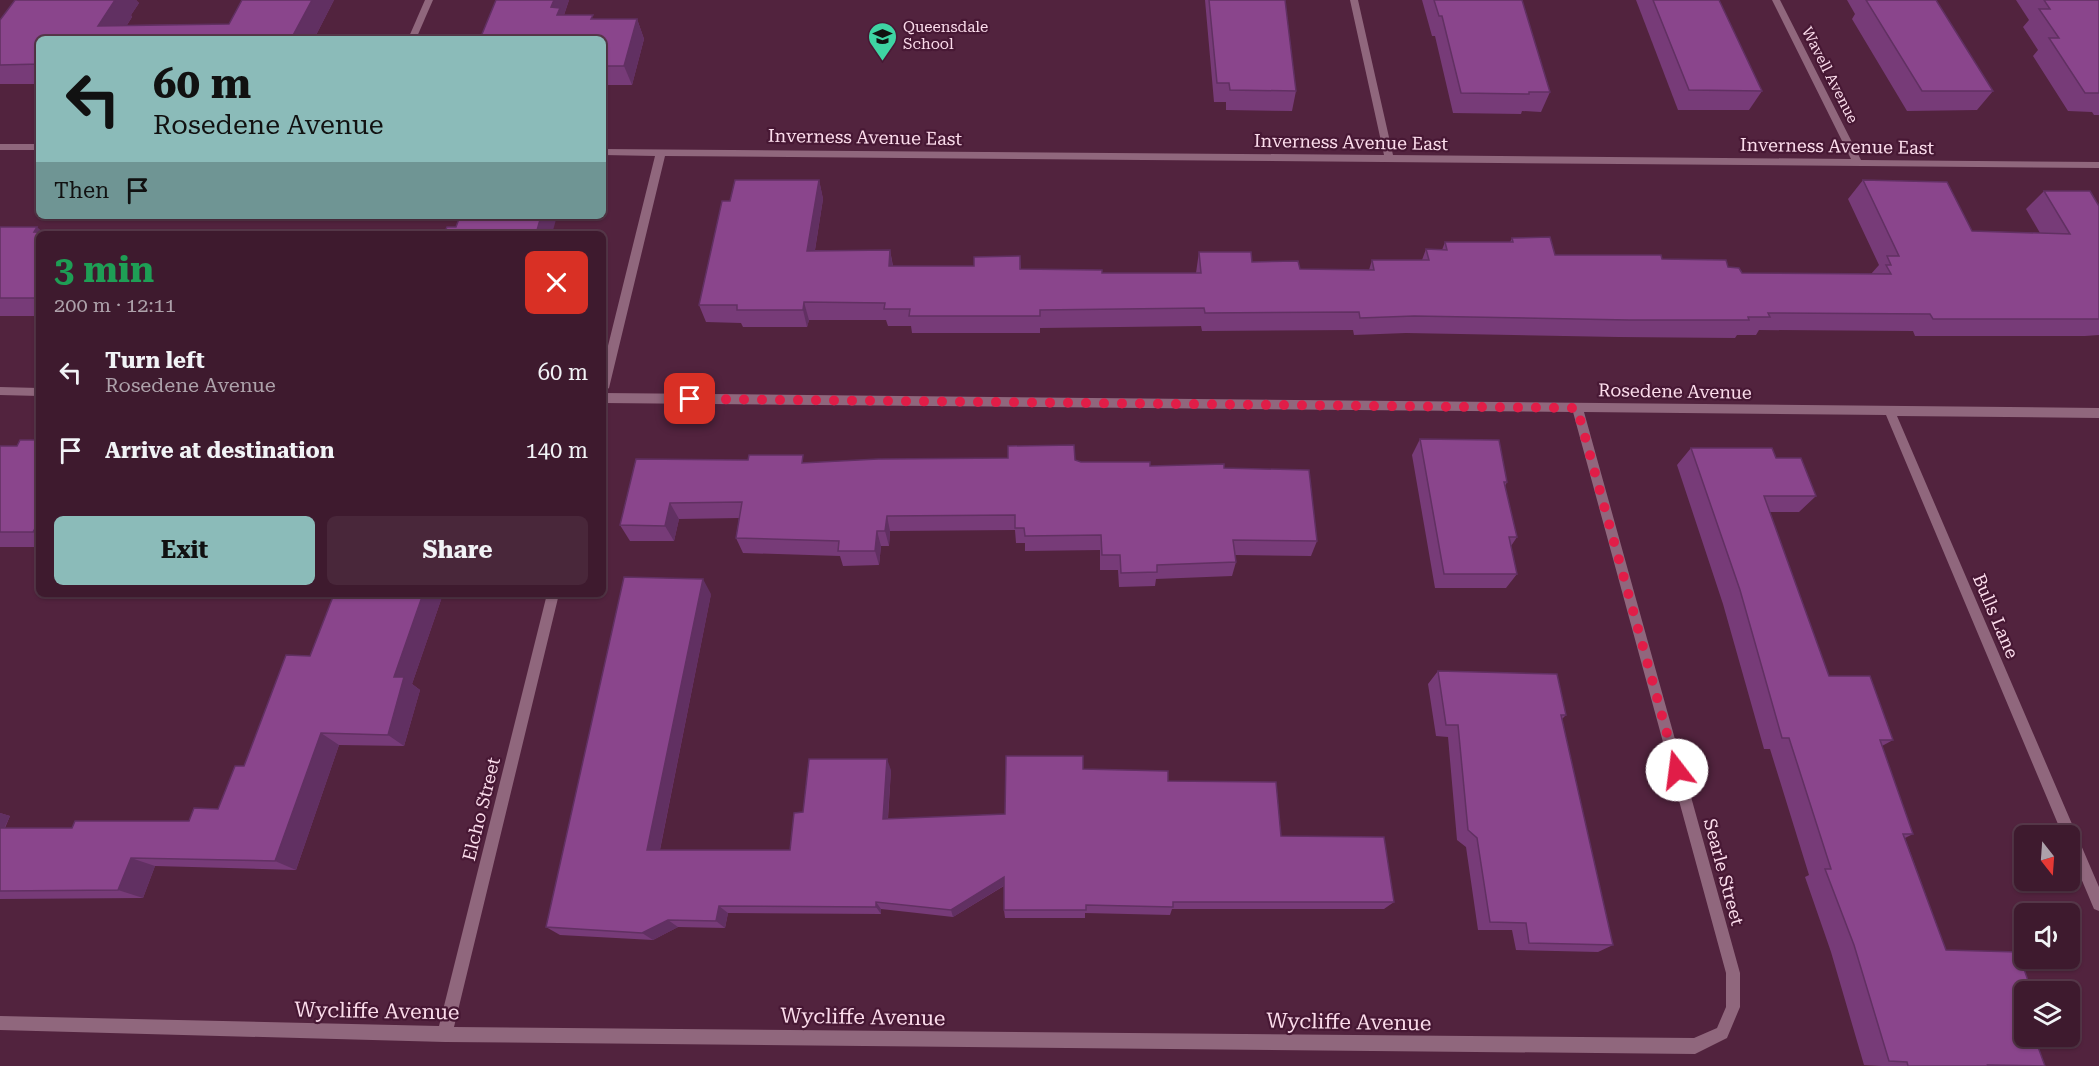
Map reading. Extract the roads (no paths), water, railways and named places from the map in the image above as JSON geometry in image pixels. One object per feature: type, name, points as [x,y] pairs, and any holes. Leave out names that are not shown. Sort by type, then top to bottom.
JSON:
[{"type":"street","points":[[413,36],[429,0]]},
{"type":"street","points":[[1354,0],[1389,159]]},
{"type":"street","name":"Wavell Avenue","points":[[1776,0],[1858,163]]},
{"type":"street","points":[[0,147],[36,147]]},
{"type":"street","name":"Inverness Avenue East","points":[[606,152],[2099,165]]},
{"type":"street","points":[[606,376],[661,152]]},
{"type":"street","points":[[0,391],[36,392]]},
{"type":"street","name":"Rosedene Avenue","points":[[606,398],[2099,413]]},
{"type":"street","name":"Searle Street","points":[[1577,408],[1733,973],[1733,1006],[1722,1033]]},
{"type":"street","name":"Bulls Lane","points":[[1889,411],[2065,825]]},
{"type":"street","name":"Elcho Street","points":[[445,1034],[552,597]]},
{"type":"street","name":"Bulls Lane","points":[[2080,859],[2099,904]]},
{"type":"street","name":"Wycliffe Avenue","points":[[0,1023],[445,1034],[1661,1046],[1695,1046],[1722,1033]]},
{"type":"place","name":"Queensdale School","points":[[882,62]]}]
